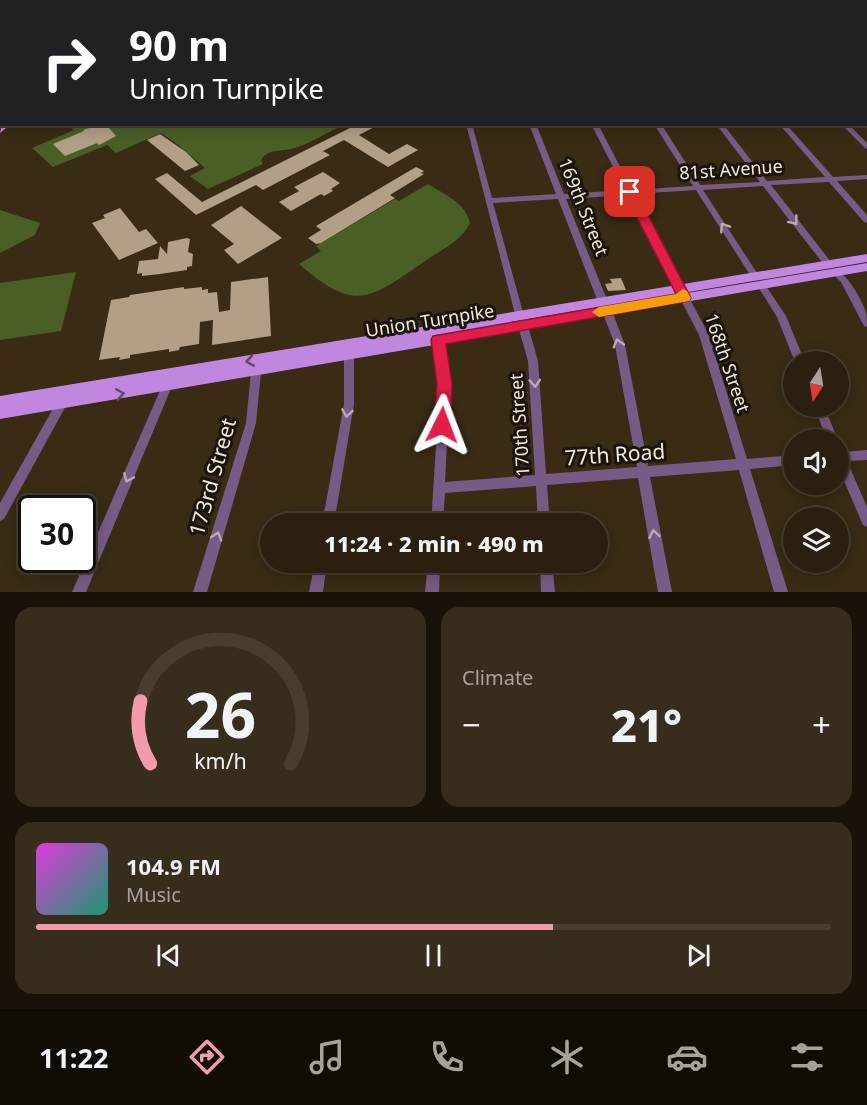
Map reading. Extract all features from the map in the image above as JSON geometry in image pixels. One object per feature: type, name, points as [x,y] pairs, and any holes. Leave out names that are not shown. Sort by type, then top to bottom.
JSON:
[{"type":"main road","name":"Union Turnpike","points":[[0,413],[65,396],[758,281],[832,268],[867,258]]},
{"type":"main road","name":"Union Turnpike","points":[[832,268],[867,267]]},
{"type":"main road","name":"Union Turnpike","points":[[0,402],[167,386],[256,372],[349,349],[438,340],[521,321]]},
{"type":"street","name":"170th Street","points":[[470,126],[533,361],[544,513]]},
{"type":"street","name":"169th Street","points":[[533,126],[620,345],[665,592]]},
{"type":"street","name":"168th Street","points":[[595,126],[704,335],[781,592]]},
{"type":"street","points":[[658,126],[781,316],[795,351]]},
{"type":"street","points":[[721,126],[832,268],[844,280],[867,323]]},
{"type":"street","points":[[784,126],[867,220]]},
{"type":"street","points":[[846,126],[867,147]]},
{"type":"street","name":"81st Avenue","points":[[489,201],[867,177]]},
{"type":"street","points":[[438,340],[445,384],[438,513]]},
{"type":"street","points":[[330,513],[349,404],[349,349]]},
{"type":"street","name":"173rd Street","points":[[200,592],[251,423],[256,372]]},
{"type":"street","points":[[79,592],[167,386]]},
{"type":"street","points":[[0,515],[65,396]]},
{"type":"street","points":[[849,455],[867,455]]},
{"type":"street","name":"77th Road","points":[[439,488],[783,461]]},
{"type":"street","points":[[849,479],[867,521]]},
{"type":"street","points":[[316,592],[319,573]]},
{"type":"street","points":[[432,592],[433,573]]},
{"type":"street","points":[[547,573],[548,592]]},
{"type":"green space","points":[[69,126],[341,126],[298,147],[267,154],[261,160],[263,164],[208,189],[190,176],[205,168],[161,133],[116,153],[107,145],[53,167],[32,148],[74,130]]},
{"type":"green space","points":[[428,184],[459,204],[470,223],[452,244],[392,283],[364,295],[350,295],[319,280],[299,264],[321,251],[316,246],[395,199],[399,201]]},
{"type":"green space","points":[[0,210],[40,223],[35,235],[0,253]]},
{"type":"green space","points":[[76,272],[61,331],[0,340],[0,283]]},
{"type":"building","points":[[106,126],[116,136],[99,145],[97,143],[65,156],[53,144],[83,130]]},
{"type":"building","points":[[354,126],[376,126],[359,135],[389,154],[407,144],[418,150],[388,167],[344,140],[323,151],[330,155],[263,190],[256,185],[196,215],[155,179],[167,173],[202,202]]},
{"type":"building","points":[[160,134],[186,152],[199,165],[185,171],[147,140]]},
{"type":"building","points":[[416,167],[424,171],[421,173],[424,174],[390,195],[395,198],[321,243],[316,244],[308,238],[321,230],[316,226]]},
{"type":"building","points":[[323,172],[340,183],[331,189],[333,191],[324,196],[321,194],[291,211],[279,202],[299,191],[294,187]]},
{"type":"building","points":[[241,206],[282,238],[238,264],[224,250],[234,244],[211,225]]},
{"type":"building","points":[[120,208],[139,232],[146,229],[158,243],[119,260],[92,223],[105,218],[103,215]]},
{"type":"building","points":[[190,239],[188,252],[193,254],[192,266],[187,267],[187,270],[142,276],[142,273],[137,274],[139,261],[158,259],[160,246],[167,254],[168,242]]},
{"type":"building","points":[[268,277],[271,336],[212,345],[213,320],[200,322],[199,344],[180,347],[179,350],[169,352],[169,349],[130,355],[130,358],[119,360],[120,357],[99,360],[111,300],[184,287],[184,289],[202,287],[202,290],[208,289],[208,293],[217,292],[219,312],[230,310],[231,282]]},
{"type":"building","points":[[621,278],[626,290],[608,291],[605,284],[612,283],[610,279]]},
{"type":"slow traffic","points":[[599,312],[684,298],[683,294]]},
{"type":"route","points":[[442,425],[445,384],[438,340],[684,298],[630,192]]}]
